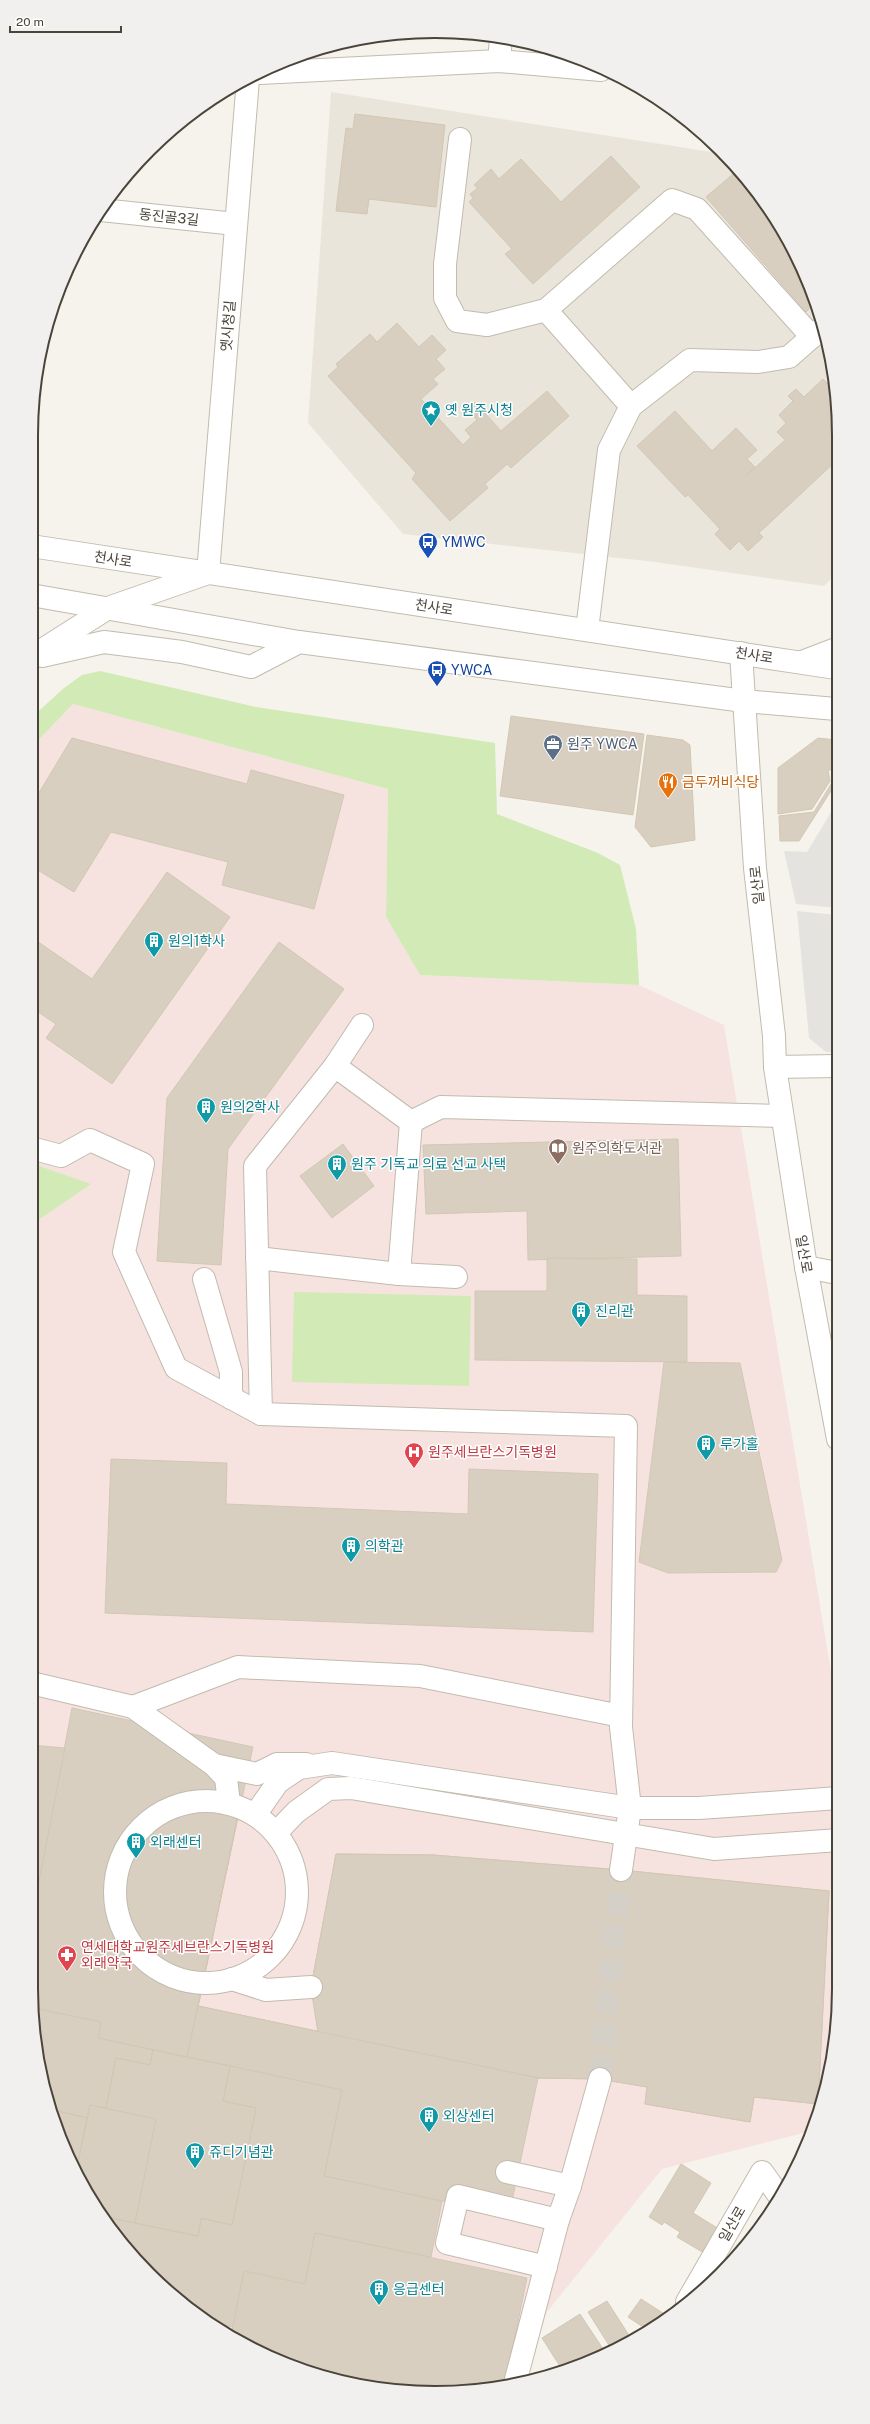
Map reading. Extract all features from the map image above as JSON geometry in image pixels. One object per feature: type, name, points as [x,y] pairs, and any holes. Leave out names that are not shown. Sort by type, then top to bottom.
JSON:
[{"type":"street","points":[[499,61],[501,44]]},
{"type":"street","points":[[274,72],[499,61],[589,69]]},
{"type":"street","name":"옛시청길","points":[[208,573],[247,85]]},
{"type":"street","points":[[460,139],[445,264],[445,298],[457,321],[487,325],[546,310],[672,200],[697,209],[818,332],[789,357],[758,362],[690,360],[631,406],[609,450],[587,630]]},
{"type":"street","name":"동진골3길","points":[[107,211],[236,224]]},
{"type":"street","points":[[546,310],[631,406]]},
{"type":"street","name":"천사로","points":[[38,547],[832,667]]},
{"type":"street","points":[[38,653],[108,608],[208,573]]},
{"type":"street","points":[[38,596],[299,642],[744,701],[832,709]]},
{"type":"street","points":[[38,656],[104,642],[182,652],[251,667],[299,642]]},
{"type":"street","points":[[801,662],[832,650]]},
{"type":"street","name":"일산로","points":[[741,653],[755,868],[774,1036],[775,1068],[781,1116],[806,1267],[832,1408]]},
{"type":"street","points":[[261,1414],[255,1166],[334,1066],[362,1025]]},
{"type":"street","points":[[334,1066],[411,1122]]},
{"type":"street","points":[[775,1068],[832,1066]]},
{"type":"street","points":[[411,1122],[440,1107],[781,1116]]},
{"type":"street","points":[[399,1274],[411,1122]]},
{"type":"street","points":[[38,1150],[61,1156],[90,1140],[143,1164],[124,1252],[176,1368],[261,1414],[626,1426],[621,1716],[630,1808],[621,1870]]},
{"type":"street","points":[[257,1258],[399,1274],[456,1277]]},
{"type":"street","points":[[806,1267],[832,1272]]},
{"type":"street","points":[[204,1279],[231,1372],[231,1398]]},
{"type":"street","points":[[133,1707],[238,1667],[420,1676],[621,1716]]},
{"type":"street","points":[[38,1685],[133,1707],[214,1765],[226,1778],[229,1803]]},
{"type":"street","points":[[214,1765],[257,1774],[277,1764],[332,1763],[630,1808],[699,1808],[832,1798]]},
{"type":"street","points":[[255,1815],[278,1782],[300,1768],[332,1763]]},
{"type":"street","points":[[276,1833],[296,1812],[328,1789],[351,1788],[626,1836],[714,1849],[832,1841]]},
{"type":"street","points":[[198,1800],[229,1803],[255,1815],[276,1833],[291,1857],[297,1885],[295,1913],[285,1939],[260,1965],[232,1979],[206,1983],[175,1978],[148,1963],[127,1940],[116,1910],[114,1880],[123,1850],[142,1825],[168,1808],[198,1800]]},
{"type":"street","points":[[232,1979],[266,1990],[310,1987],[288,1980],[276,1971],[274,1951]]},
{"type":"street","points":[[517,2377],[558,2220],[570,2186],[600,2079]]},
{"type":"street","points":[[507,2172],[570,2186]]},
{"type":"street","name":"일산로","points":[[694,2289],[762,2172],[776,2192]]},
{"type":"street","points":[[546,2267],[447,2243],[458,2196],[558,2220]]},
{"type":"shaded area","points":[[331,92],[714,152],[750,193],[779,237],[802,283],[818,332],[829,383],[831,409],[832,578],[824,586],[655,562],[403,534],[308,423]]},
{"type":"shaded area","name":"원주세브란스기독병원","points":[[73,704],[388,789],[386,917],[420,975],[639,985],[724,1025],[832,1678],[832,1989],[829,2041],[818,2092],[805,2132],[662,2169],[547,2312],[524,2375],[487,2383],[461,2385],[435,2386],[383,2383],[307,2365],[283,2356],[236,2333],[193,2304],[173,2287],[154,2270],[120,2231],[91,2188],[68,2141],[59,2117],[41,2041],[38,1989],[38,1220],[90,1184],[38,1165],[38,741]]},
{"type":"shaded area","points":[[832,811],[832,908],[796,904],[784,851],[807,852]]},
{"type":"shaded area","points":[[797,911],[832,914],[832,1052],[826,1052],[809,1038]]},
{"type":"green space","points":[[100,671],[256,707],[495,743],[497,814],[598,853],[620,865],[636,929],[639,985],[420,975],[386,917],[388,789],[73,704],[38,741],[38,712],[64,688],[82,675]]},
{"type":"green space","points":[[38,1165],[91,1184],[38,1220]]},
{"type":"green space","points":[[294,1292],[471,1296],[469,1386],[292,1382]]},
{"type":"building","points":[[355,114],[445,125],[436,207],[369,199],[367,214],[336,211],[346,128],[353,129]]},
{"type":"building","points":[[611,156],[640,187],[533,284],[505,254],[512,249],[469,202],[473,198],[470,194],[478,188],[474,185],[491,169],[499,179],[521,159],[561,202]]},
{"type":"building","points":[[734,174],[765,214],[791,259],[811,307],[806,312],[706,197]]},
{"type":"building","points":[[397,323],[419,347],[432,335],[446,350],[436,359],[445,369],[433,379],[438,384],[421,399],[463,445],[471,437],[465,430],[477,420],[468,409],[475,402],[501,431],[547,391],[569,416],[511,468],[507,464],[485,484],[488,488],[450,521],[412,479],[416,473],[328,376],[338,367],[336,364],[370,334],[377,342]]},
{"type":"building","points":[[823,379],[829,385],[832,465],[759,533],[763,537],[748,551],[739,541],[730,550],[715,534],[720,529],[688,495],[685,497],[637,446],[675,411],[712,451],[736,428],[757,450],[747,459],[755,467],[746,476],[785,440],[777,432],[786,423],[779,415],[793,401],[788,396],[796,389],[804,397]]},
{"type":"building","points":[[511,716],[644,734],[633,815],[500,796]]},
{"type":"building","points":[[647,735],[683,740],[690,745],[695,840],[651,847],[635,827]]},
{"type":"building","points":[[72,738],[247,784],[251,770],[344,795],[314,909],[222,885],[228,862],[111,832],[74,892],[38,870],[38,794]]},
{"type":"building","points":[[818,738],[832,740],[832,770],[828,770],[830,781],[812,809],[778,814],[778,768]]},
{"type":"building","points":[[832,783],[832,789],[799,841],[780,841],[779,816],[814,812]]},
{"type":"building","name":"원의1학사","points":[[167,872],[230,917],[112,1084],[46,1038],[56,1024],[38,1012],[38,942],[92,979]]},
{"type":"building","name":"원의2학사","points":[[279,942],[344,989],[228,1149],[221,1265],[157,1261],[167,1098]]},
{"type":"building","points":[[678,1139],[681,1256],[528,1260],[527,1211],[426,1214],[423,1145]]},
{"type":"building","name":"원주 기독교 의료 선교 사택","points":[[343,1144],[374,1186],[332,1218],[300,1176]]},
{"type":"building","name":"진리관","points":[[547,1258],[637,1259],[637,1295],[687,1296],[687,1362],[475,1360],[475,1291],[547,1291]]},
{"type":"building","name":"루가홀","points":[[664,1362],[740,1363],[782,1560],[776,1572],[668,1573],[639,1562]]},
{"type":"building","name":"의학관","points":[[111,1459],[227,1463],[226,1504],[468,1514],[469,1469],[598,1474],[593,1632],[105,1613]]},
{"type":"building","name":"외래센터","points":[[72,1708],[253,1747],[187,2057],[98,2038],[101,2022],[39,2009],[38,1885]]},
{"type":"building","points":[[38,1746],[65,1748],[38,1886]]},
{"type":"building","points":[[242,1796],[200,1998],[198,2006]]},
{"type":"building","points":[[336,1854],[433,1855],[621,1870],[829,1891],[819,2089],[815,2104],[754,2097],[750,2122],[645,2104],[647,2087],[600,2079],[538,2078],[318,2031],[311,1987]]},
{"type":"building","points":[[336,1854],[433,1855],[621,1870],[829,1891],[819,2089],[815,2104],[754,2097],[750,2122],[645,2104],[647,2087],[600,2079],[538,2078],[318,2032],[311,1987]]},
{"type":"building","points":[[198,2006],[318,2031],[318,2032]]},
{"type":"building","name":"외상센터","points":[[198,2006],[538,2078],[509,2215],[324,2176],[342,2090],[187,2057]]},
{"type":"building","points":[[39,2009],[101,2022],[98,2038],[153,2050],[150,2065],[116,2058],[106,2108],[156,2119],[135,2223],[198,2236],[201,2218],[232,2225],[256,2108],[223,2101],[230,2066],[342,2090],[324,2176],[442,2201],[431,2257],[315,2233],[305,2284],[244,2271],[233,2327],[223,2325],[193,2304],[154,2270],[120,2231],[105,2210],[91,2188],[78,2162],[87,2118],[57,2111],[41,2041]]},
{"type":"building","name":"쥬디기념관","points":[[153,2050],[230,2066],[223,2101],[256,2108],[232,2225],[201,2218],[198,2236],[135,2223],[156,2119],[106,2108],[116,2058],[150,2065]]},
{"type":"building","name":"쥬디기념관","points":[[153,2050],[230,2066],[223,2101],[256,2108],[232,2225],[201,2218],[198,2236],[111,2218],[91,2188],[79,2165],[78,2162],[90,2105],[106,2108],[116,2058],[150,2065]]},
{"type":"building","points":[[90,2105],[156,2119],[135,2223],[111,2218],[91,2188],[78,2162]]},
{"type":"building","points":[[57,2111],[87,2118],[78,2162]]},
{"type":"building","points":[[57,2111],[87,2118],[78,2162]]},
{"type":"building","points":[[681,2164],[711,2183],[693,2213],[719,2229],[704,2253],[677,2237],[680,2232],[664,2222],[662,2225],[649,2217]]},
{"type":"building","name":"응급센터","points":[[315,2233],[527,2278],[506,2379],[487,2383],[435,2386],[383,2383],[307,2365],[259,2345],[232,2331],[244,2271],[305,2284]]},
{"type":"building","points":[[641,2299],[664,2314],[643,2327],[628,2317]]},
{"type":"building","points":[[607,2301],[629,2336],[609,2346],[588,2312]]},
{"type":"building","points":[[580,2314],[603,2349],[560,2366],[542,2338]]},
{"type":"tunnel","points":[[600,2079],[621,1870]]},
{"type":"place","name":"옛 원주시청","points":[[431,427]]},
{"type":"place","name":"YMWC","points":[[428,559]]},
{"type":"place","name":"YWCA","points":[[437,687]]},
{"type":"place","name":"원주 YWCA","points":[[553,761]]},
{"type":"place","name":"금두꺼비식당","points":[[668,799]]},
{"type":"place","name":"원의1학사","points":[[154,958]]},
{"type":"place","name":"원의2학사","points":[[206,1124]]},
{"type":"place","name":"원주의학도서관","points":[[558,1165]]},
{"type":"place","name":"원주 기독교 의료 선교 사택","points":[[337,1181]]},
{"type":"place","name":"진리관","points":[[581,1328]]},
{"type":"place","name":"루가홀","points":[[706,1461]]},
{"type":"place","name":"원주세브란스기독병원","points":[[414,1469]]},
{"type":"place","name":"의학관","points":[[351,1563]]},
{"type":"place","name":"외래센터","points":[[136,1859]]},
{"type":"place","name":"연세대학교원주세브란스기독병원 외래약국","points":[[67,1972]]},
{"type":"place","name":"외상센터","points":[[429,2133]]},
{"type":"place","name":"쥬디기념관","points":[[195,2169]]},
{"type":"place","name":"응급센터","points":[[379,2306]]}]
